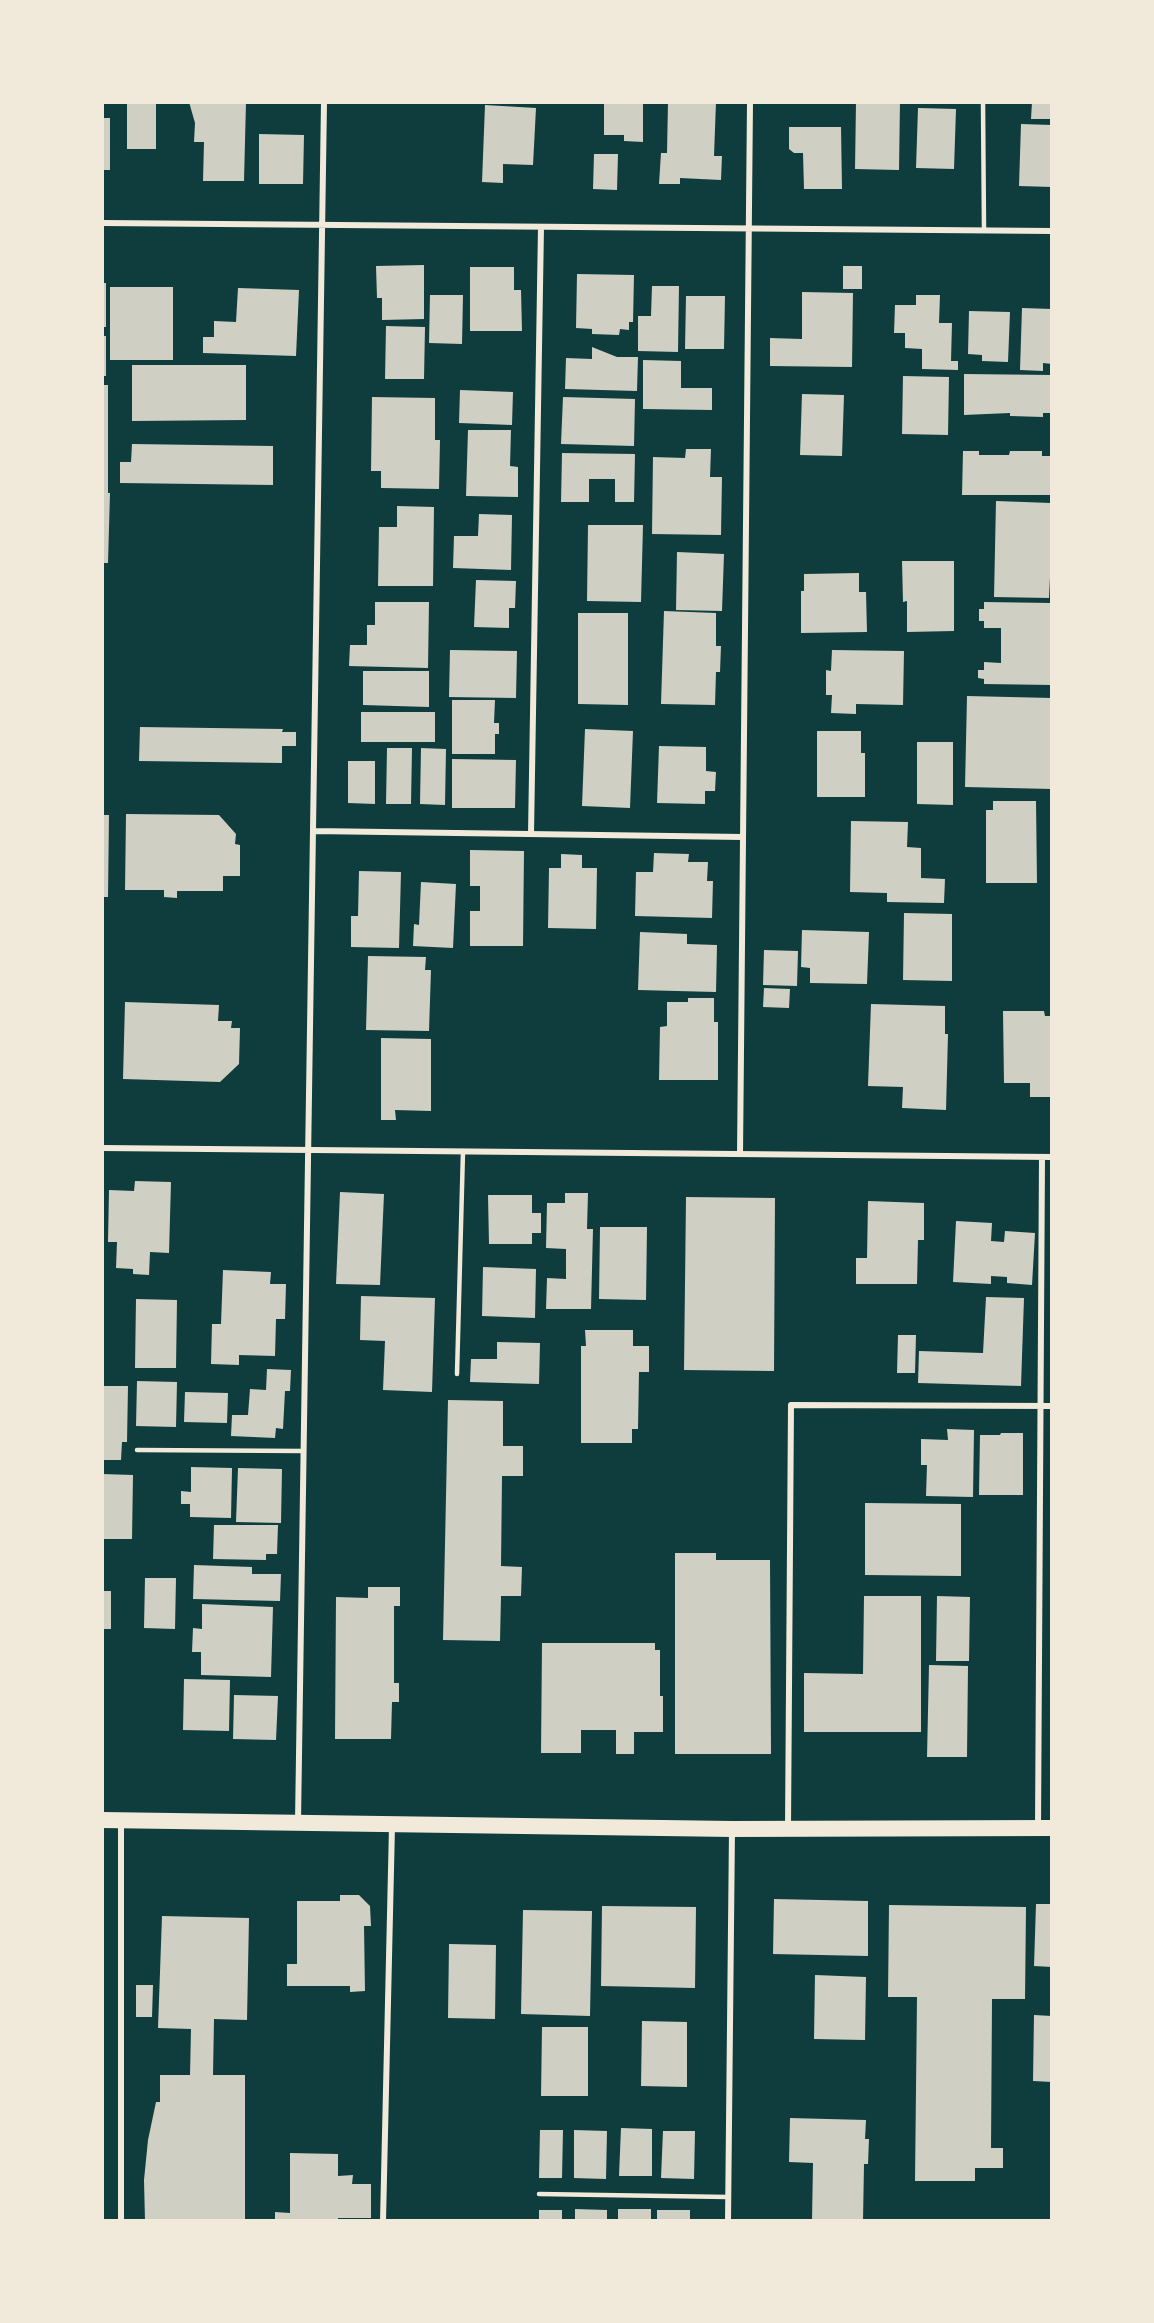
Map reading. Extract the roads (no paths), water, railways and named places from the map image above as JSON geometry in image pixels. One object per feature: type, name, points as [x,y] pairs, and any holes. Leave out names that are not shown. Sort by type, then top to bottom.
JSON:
[{"type":"highway","points":[[102,1820],[392,1822],[732,1829],[1045,1828]]},
{"type":"street","points":[[298,1822],[324,102]]},
{"type":"street","points":[[740,1154],[750,102]]},
{"type":"street","points":[[102,223],[1052,231]]},
{"type":"street","points":[[531,834],[542,227]]},
{"type":"street","points":[[313,831],[743,837]]},
{"type":"street","points":[[102,1148],[1052,1157]]},
{"type":"street","points":[[1042,1157],[1040,1406],[1045,1828]]},
{"type":"street","points":[[788,1829],[790,1405],[1052,1406]]},
{"type":"street","points":[[121,1820],[121,2221]]},
{"type":"street","points":[[384,2221],[392,1822]]},
{"type":"street","points":[[728,2221],[732,1829]]},
{"type":"lane","points":[[983,102],[984,230]]},
{"type":"lane","points":[[457,1374],[463,1151]]},
{"type":"lane","points":[[137,1450],[303,1451]]},
{"type":"lane","points":[[539,2194],[728,2197]]}]
